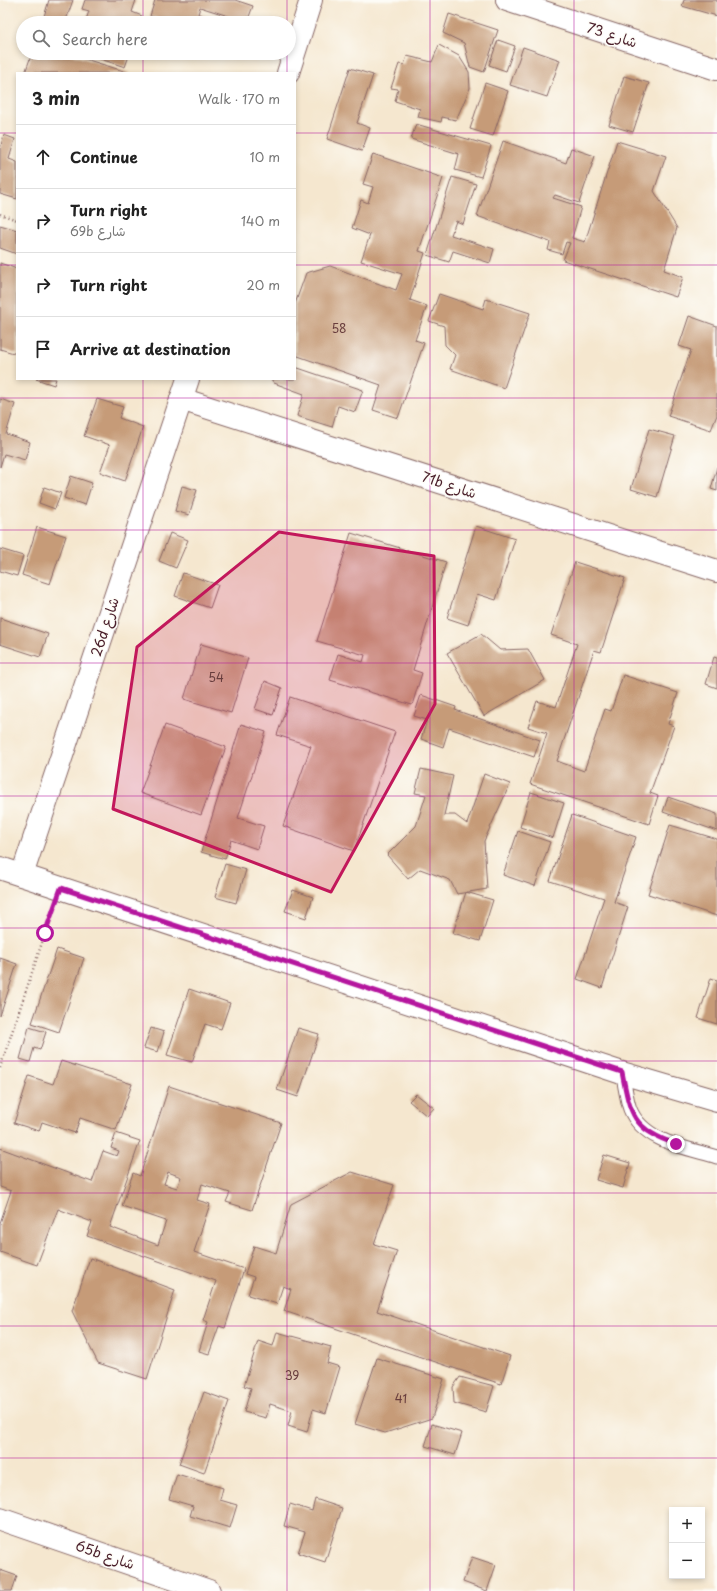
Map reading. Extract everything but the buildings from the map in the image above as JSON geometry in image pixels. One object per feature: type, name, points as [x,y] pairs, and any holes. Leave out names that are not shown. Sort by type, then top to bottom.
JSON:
[{"type":"street","points":[[296,49],[312,0]]},
{"type":"street","name":"شارع 73","points":[[507,0],[717,70]]},
{"type":"street","points":[[288,72],[292,60]]},
{"type":"street","name":"71b شارع","points":[[184,389],[717,571]]},
{"type":"street","name":"26d شارع","points":[[22,875],[184,389]]},
{"type":"street","points":[[0,868],[622,1072],[717,1101]]},
{"type":"street","name":"65b شارع","points":[[0,1519],[209,1591]]},
{"type":"lane","points":[[622,1072],[630,1110],[638,1122],[649,1133],[663,1140],[717,1157]]},
{"type":"path","points":[[0,214],[16,220]]},
{"type":"path","points":[[0,1068],[61,888]]},
{"type":"highlighted area","points":[[279,532],[434,556],[435,704],[331,892],[113,809],[137,647]]},
{"type":"route","points":[[45,933],[61,888],[622,1072],[630,1110],[638,1122],[649,1133],[663,1140],[676,1144]]}]
